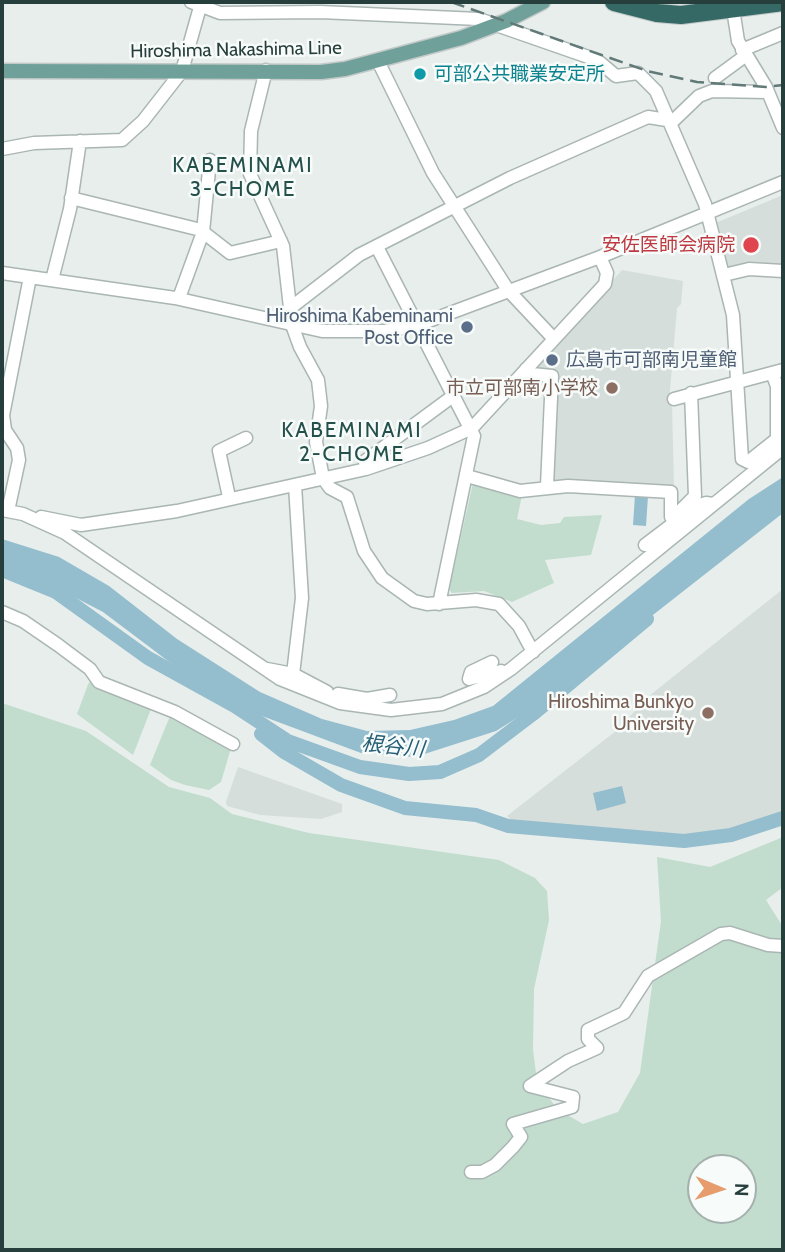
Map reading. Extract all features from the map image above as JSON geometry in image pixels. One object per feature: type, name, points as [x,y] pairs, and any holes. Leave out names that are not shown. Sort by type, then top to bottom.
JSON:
[{"type":"highway","points":[[614,2],[657,13],[681,15],[735,5],[783,2]]},
{"type":"main road","name":"Hiroshima Nakashima Line","points":[[2,71],[321,72],[425,50],[496,25],[542,2]]},
{"type":"street","points":[[2,149],[34,143],[122,141],[143,121],[181,71],[195,4],[220,13],[320,12],[479,19],[597,60],[616,76],[638,73],[656,91],[707,214],[724,275],[733,315],[735,382],[740,390],[742,459],[748,463],[777,439],[778,371],[735,382],[691,393],[674,399]]},
{"type":"street","points":[[735,5],[743,53],[768,92],[783,128]]},
{"type":"street","points":[[715,78],[743,53],[783,33]]},
{"type":"street","points":[[378,61],[410,129],[508,290],[554,339]]},
{"type":"street","points":[[267,70],[251,131],[248,158],[256,190],[281,241],[292,325],[300,347],[318,380],[321,406],[316,442],[323,478],[330,488],[347,497],[364,551],[382,578],[414,601],[439,604],[476,600],[499,604],[519,626],[533,652]]},
{"type":"street","points":[[669,122],[699,96],[712,90],[768,92]]},
{"type":"street","points":[[289,309],[359,255],[454,204],[648,117],[669,122]]},
{"type":"street","points":[[52,281],[71,198],[80,141]]},
{"type":"street","points":[[178,298],[202,231],[210,160]]},
{"type":"street","points":[[2,273],[178,298],[292,325],[352,333],[418,325],[600,257],[783,182]]},
{"type":"street","points":[[71,198],[202,231],[230,254],[281,241]]},
{"type":"street","points":[[377,247],[474,436],[439,604]]},
{"type":"street","points":[[34,519],[43,516],[82,525],[177,511],[229,497],[366,469],[472,428],[605,284],[607,273],[600,257]]},
{"type":"street","points":[[724,275],[749,269],[783,271]]},
{"type":"street","points":[[30,277],[3,415],[5,430],[17,448],[19,460],[5,510],[65,533],[263,668],[326,695],[372,710],[442,704],[484,687],[533,652],[783,447]]},
{"type":"street","points":[[526,369],[532,374],[552,376],[547,486]]},
{"type":"street","points":[[675,523],[676,515],[695,496],[691,393]]},
{"type":"street","points":[[366,469],[365,461],[453,396]]},
{"type":"street","points":[[229,497],[219,451],[246,438]]},
{"type":"street","points":[[467,476],[520,491],[547,486],[671,492],[671,517],[675,523]]},
{"type":"street","points":[[293,674],[302,598],[295,485]]},
{"type":"street","points":[[645,545],[695,508],[706,503],[714,504]]},
{"type":"street","points":[[2,612],[23,621],[58,645],[90,669],[99,682],[175,712],[233,744]]},
{"type":"street","points":[[492,662],[471,672],[469,679],[511,669]]},
{"type":"street","points":[[263,668],[293,674],[326,695],[367,699],[390,695]]},
{"type":"street","points":[[471,1171],[482,1172],[495,1165],[522,1137],[513,1124],[572,1107],[573,1097],[530,1086],[576,1057],[597,1048],[588,1039],[588,1030],[624,1013],[648,976],[721,934],[730,933],[768,946],[783,946]]},
{"type":"shaded area","name":"安佐医師会病院","points":[[783,195],[783,269],[728,271],[713,224]]},
{"type":"shaded area","name":"市立可部南小学校","points":[[622,270],[683,281],[681,304],[677,308],[669,402],[672,403],[674,488],[552,483],[555,373],[534,368]]},
{"type":"shaded area","name":"Hiroshima Bunkyo University","points":[[783,589],[783,815],[737,832],[695,839],[512,821],[507,816],[621,727],[644,700]]},
{"type":"shaded area","points":[[238,767],[342,804],[342,812],[321,819],[260,815],[227,806]]},
{"type":"green space","points":[[473,483],[522,495],[517,519],[541,525],[560,523],[564,517],[602,515],[591,555],[545,560],[554,583],[512,602],[484,591],[452,593],[449,589]]},
{"type":"green space","points":[[89,682],[151,709],[133,755],[77,714]]},
{"type":"green space","points":[[2,703],[86,731],[169,787],[210,798],[232,814],[309,833],[499,860],[535,878],[547,891],[549,920],[534,989],[533,1050],[537,1081],[557,1109],[583,1124],[618,1112],[640,1073],[661,921],[657,857],[710,867],[783,837],[783,887],[766,900],[783,927],[783,1250],[2,1250]]},
{"type":"green space","points":[[170,716],[231,748],[221,782],[209,790],[171,780],[150,765]]},
{"type":"water","points":[[783,477],[783,513],[542,702],[496,731],[415,757],[361,753],[254,713],[168,661],[103,612],[53,586],[2,571],[2,539],[59,557],[109,586],[177,639],[260,692],[322,719],[367,731],[410,730],[454,720],[493,706],[749,499]]},
{"type":"water","points":[[635,495],[648,496],[646,526],[633,525]]},
{"type":"water","points":[[622,786],[626,803],[597,811],[593,793]]},
{"type":"waterway","name":"根谷川","points":[[2,570],[56,592],[148,658],[233,705],[288,741],[360,767],[409,774],[440,772],[479,755],[533,714],[647,619]]},
{"type":"waterway","points":[[261,734],[284,752],[341,785],[405,808],[476,815],[508,826],[684,841],[731,835],[783,818]]},
{"type":"railway","points":[[451,2],[647,71],[697,82],[766,87],[783,85]]},
{"type":"place","name":"可部公共職業安定所","points":[[420,74]]},
{"type":"place","name":"安佐医師会病院","points":[[751,245]]},
{"type":"place","name":"Hiroshima Kabeminami Post Office","points":[[467,327]]},
{"type":"place","name":"広島市可部南児童館","points":[[552,360]]},
{"type":"place","name":"市立可部南小学校","points":[[612,388]]},
{"type":"place","name":"Hiroshima Bunkyo University","points":[[708,713]]},
{"type":"district","name":"KABEMINAMI 3-CHOME","points":[[243,178]]},
{"type":"district","name":"KABEMINAMI 2-CHOME","points":[[352,443]]}]
